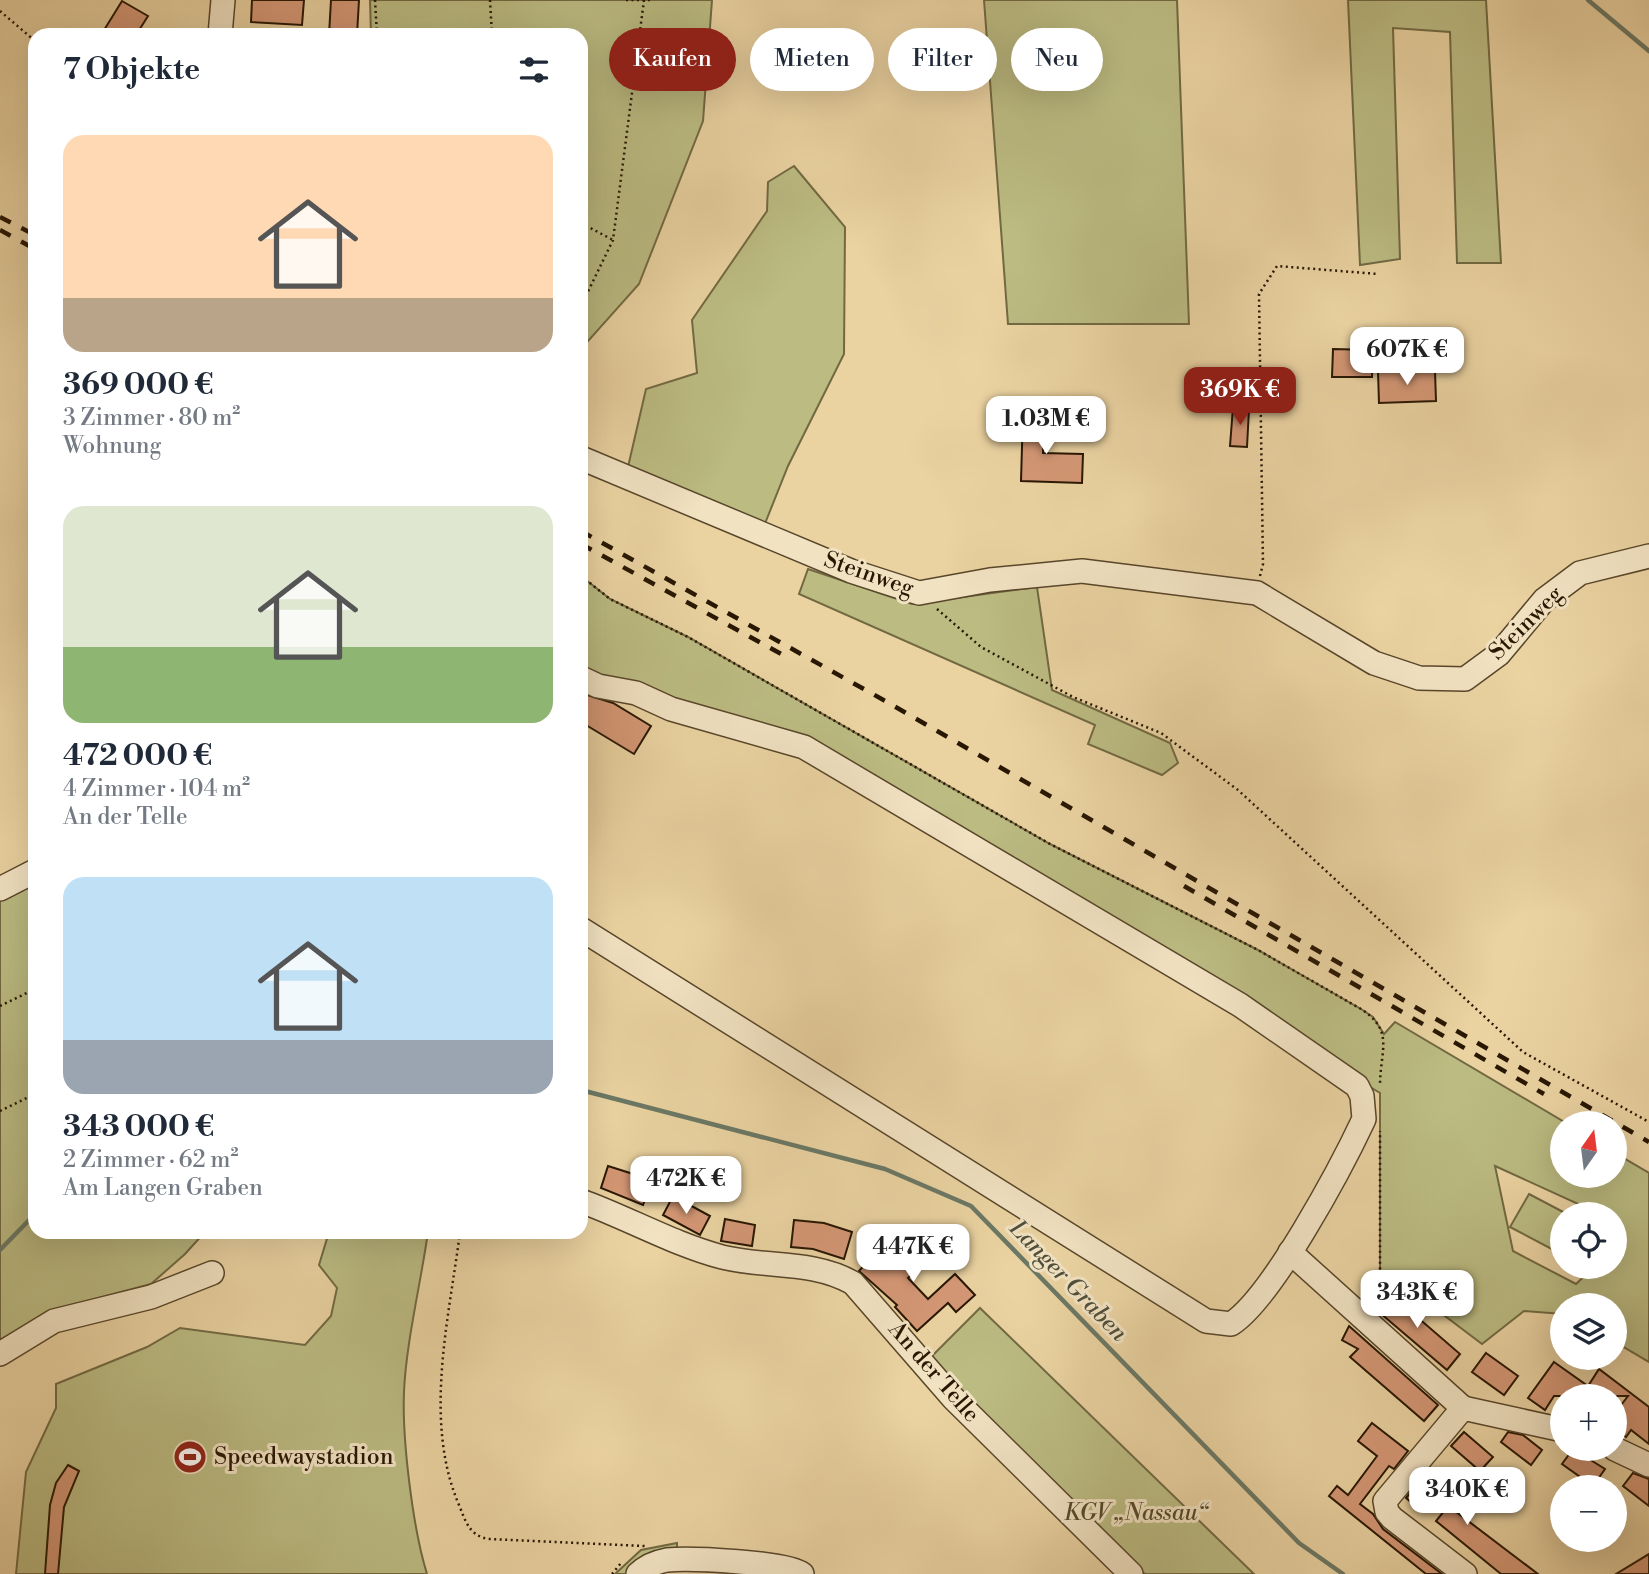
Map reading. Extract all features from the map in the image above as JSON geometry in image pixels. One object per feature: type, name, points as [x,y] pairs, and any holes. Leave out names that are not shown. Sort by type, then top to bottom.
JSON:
[{"type":"street","points":[[221,28],[223,0]]},
{"type":"street","name":"Steinweg","points":[[588,461],[851,571],[919,593],[990,580],[1082,571],[1256,593],[1374,663],[1419,678],[1465,679],[1499,654],[1544,600],[1580,573],[1649,556]]},
{"type":"street","points":[[588,681],[598,686],[636,692],[671,709],[804,747],[1240,1005],[1357,1086],[1362,1096],[1364,1119],[1290,1252],[1255,1302],[1236,1321],[1222,1325],[1195,1317],[588,933]]},
{"type":"street","points":[[0,889],[28,875]]},
{"type":"street","name":"An der Telle","points":[[588,1203],[626,1217],[702,1251],[738,1260],[804,1265],[831,1272],[853,1283],[953,1398],[1131,1574]]},
{"type":"street","points":[[1290,1252],[1463,1408],[1550,1427]]},
{"type":"street","points":[[0,1354],[54,1321],[151,1297],[212,1273]]},
{"type":"street","points":[[1463,1408],[1389,1496],[1385,1507],[1392,1518],[1465,1574]]},
{"type":"street","points":[[1627,1455],[1649,1465]]},
{"type":"street","points":[[638,1574],[660,1562],[689,1560],[786,1567],[802,1574]]},
{"type":"path","points":[[376,0],[377,28]]},
{"type":"path","points":[[490,0],[492,28]]},
{"type":"path","points":[[626,0],[653,0]]},
{"type":"path","points":[[588,292],[613,240],[645,1]]},
{"type":"path","points":[[0,11],[28,35]]},
{"type":"path","points":[[588,227],[613,240]]},
{"type":"path","points":[[1256,593],[1263,564],[1259,294],[1277,266],[1378,274]]},
{"type":"path","points":[[588,582],[610,599],[688,637],[1050,844],[1258,950],[1361,1009],[1382,1027],[1380,1093]]},
{"type":"path","points":[[919,593],[981,647],[1073,697],[1161,733],[1238,790],[1523,1052],[1649,1122]]},
{"type":"path","points":[[0,1006],[28,992]]},
{"type":"path","points":[[0,1111],[28,1097]]},
{"type":"path","points":[[1356,1314],[1380,1293],[1380,1120]]},
{"type":"path","points":[[459,1239],[441,1403],[447,1467],[464,1523],[480,1537],[488,1539],[645,1546]]},
{"type":"green space","points":[[370,0],[712,0],[710,28],[609,28],[609,91],[705,91],[703,121],[639,284],[588,341],[588,28],[371,28]]},
{"type":"green space","points":[[984,0],[1177,0],[1189,324],[1008,324],[991,91],[997,91],[997,28],[986,28]]},
{"type":"green space","points":[[1348,0],[1486,0],[1501,263],[1457,263],[1450,32],[1393,28],[1400,259],[1360,265]]},
{"type":"green space","points":[[794,166],[845,227],[844,354],[788,466],[764,526],[628,467],[646,389],[697,373],[692,320],[767,211],[768,182]]},
{"type":"green space","points":[[808,569],[912,604],[1037,587],[1052,690],[1170,743],[1178,763],[1162,775],[1088,744],[1095,725],[799,594]]},
{"type":"green space","points":[[588,582],[610,599],[688,637],[1050,844],[1258,950],[1373,1017],[1384,1034],[1395,1022],[1550,1114],[1550,1188],[1628,1188],[1628,1161],[1649,1173],[1649,1362],[1627,1349],[1627,1293],[1550,1293],[1550,1313],[1524,1311],[1482,1344],[1392,1276],[1380,1293],[1380,1093],[804,744],[588,672]]},
{"type":"green space","points":[[28,883],[28,1239],[199,1239],[151,1284],[54,1310],[0,1344],[0,897]]},
{"type":"green space","points":[[1529,1194],[1550,1205],[1550,1248],[1510,1227]]},
{"type":"green space","name":"Speedwaystadion","points":[[327,1239],[427,1239],[408,1353],[404,1412],[413,1509],[427,1574],[16,1574],[26,1472],[56,1408],[56,1384],[147,1347],[180,1328],[305,1345],[331,1316],[337,1288],[319,1265]]},
{"type":"green space","name":"KGV „Nassau“","points":[[980,1308],[1254,1574],[1145,1574],[1098,1532],[930,1358]]},
{"type":"green space","points":[[677,1543],[677,1554],[627,1574],[615,1574],[641,1550]]},
{"type":"building","points":[[252,0],[304,0],[302,25],[251,22]]},
{"type":"building","points":[[331,0],[359,0],[357,28],[329,28]]},
{"type":"building","points":[[122,1],[148,16],[140,28],[105,28]]},
{"type":"building","points":[[1333,349],[1373,350],[1372,377],[1332,377]]},
{"type":"building","points":[[1435,371],[1436,401],[1379,403],[1378,372]]},
{"type":"building","points":[[1233,407],[1249,409],[1247,447],[1230,446]]},
{"type":"building","points":[[1023,412],[1044,413],[1043,453],[1083,454],[1082,483],[1021,481]]},
{"type":"building","points":[[588,695],[613,703],[651,726],[634,754],[588,726]]},
{"type":"building","points":[[608,1166],[652,1180],[643,1205],[601,1188]]},
{"type":"building","points":[[673,1196],[710,1216],[700,1235],[663,1215]]},
{"type":"building","points":[[725,1219],[755,1225],[752,1246],[721,1241]]},
{"type":"building","points":[[794,1220],[824,1223],[852,1232],[844,1259],[813,1249],[791,1247]]},
{"type":"building","points":[[929,1237],[939,1247],[908,1278],[928,1299],[955,1274],[975,1295],[956,1312],[948,1303],[917,1331],[895,1307],[897,1305],[859,1271],[885,1242],[906,1260]]},
{"type":"building","points":[[1387,1291],[1460,1354],[1447,1370],[1373,1307]]},
{"type":"building","points":[[1349,1326],[1438,1405],[1424,1421],[1350,1357],[1358,1349],[1342,1340]]},
{"type":"building","points":[[1486,1353],[1518,1376],[1504,1395],[1472,1372]]},
{"type":"building","points":[[1550,1368],[1550,1370],[1565,1370],[1585,1384],[1550,1384],[1550,1402],[1545,1410],[1528,1398]]},
{"type":"building","points":[[1600,1370],[1619,1384],[1589,1384]]},
{"type":"building","points":[[1627,1390],[1649,1407],[1649,1444],[1631,1430],[1627,1436]]},
{"type":"building","points":[[1372,1423],[1408,1451],[1394,1469],[1389,1466],[1360,1504],[1373,1514],[1383,1529],[1442,1574],[1426,1574],[1329,1496],[1337,1486],[1348,1495],[1377,1456],[1358,1441]]},
{"type":"building","points":[[1464,1432],[1493,1457],[1480,1471],[1451,1446]]},
{"type":"building","points":[[1508,1432],[1523,1435],[1542,1450],[1531,1465],[1501,1442]]},
{"type":"building","points":[[1564,1461],[1592,1461],[1605,1469],[1601,1475],[1578,1475],[1562,1464]]},
{"type":"building","points":[[68,1465],[79,1471],[64,1507],[58,1574],[45,1574],[50,1505],[56,1483]]},
{"type":"building","points":[[1430,1469],[1460,1496],[1456,1501],[1460,1504],[1455,1511],[1538,1574],[1501,1574],[1436,1521],[1445,1510],[1422,1492],[1413,1504],[1406,1498]]},
{"type":"building","points":[[1633,1473],[1649,1479],[1649,1506],[1627,1489],[1627,1481]]},
{"type":"building","points":[[1649,1554],[1649,1574],[1616,1574]]},
{"type":"waterway","points":[[1588,0],[1649,51]]},
{"type":"waterway","name":"Langer Graben","points":[[588,1092],[885,1169],[971,1206],[1299,1543],[1343,1574]]},
{"type":"waterway","name":"Langer Graben","points":[[0,1250],[28,1221]]},
{"type":"railway","points":[[0,217],[28,231]]},
{"type":"railway","points":[[0,230],[28,245]]},
{"type":"railway","points":[[588,535],[887,702],[1649,1142]]},
{"type":"railway","points":[[588,548],[783,655]]},
{"type":"railway","points":[[1184,886],[1544,1094]]},
{"type":"place","name":"Speedwaystadion","points":[[190,1457]]}]
